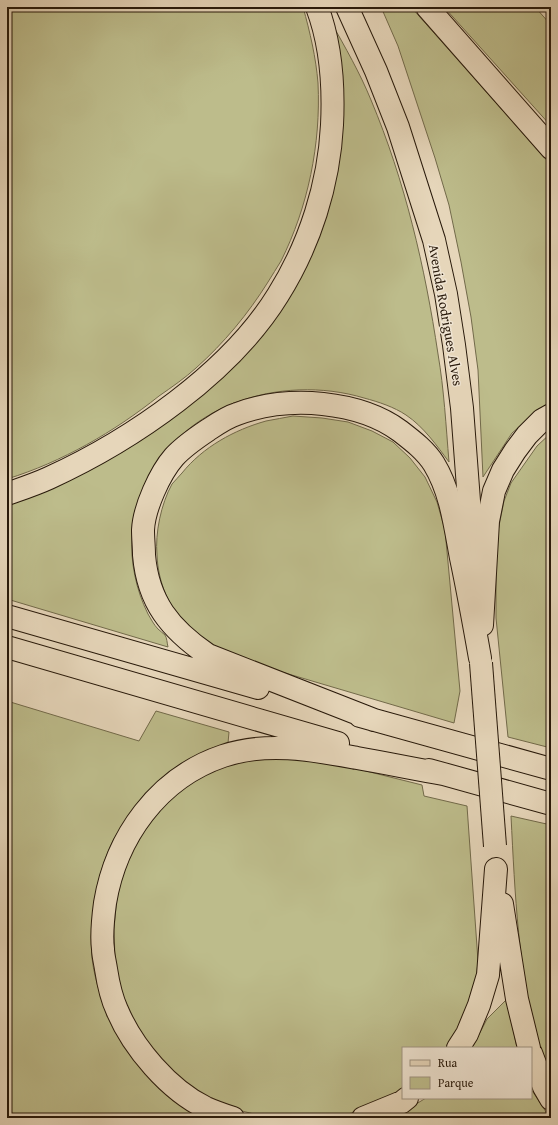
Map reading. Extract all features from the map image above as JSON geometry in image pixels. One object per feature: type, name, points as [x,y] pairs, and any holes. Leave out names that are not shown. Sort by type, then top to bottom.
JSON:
[{"type":"main road","points":[[7,494],[48,479],[89,459],[127,436],[162,412],[198,384],[227,357],[254,328],[278,295],[299,256],[315,216],[326,178],[333,97],[330,57],[323,25],[317,7]]},
{"type":"main road","name":"Avenida Rodrigues Alves","points":[[347,7],[376,71],[398,127],[434,240],[446,294],[462,408],[481,661]]},
{"type":"main road","points":[[427,7],[551,148]]},
{"type":"main road","points":[[374,720],[208,655],[190,642],[174,627],[161,610],[152,591],[146,571],[143,528],[150,501],[159,480],[174,457],[193,440],[213,426],[236,414],[263,406],[287,403],[312,403],[340,406],[368,413],[392,425],[415,442],[433,463],[446,487],[453,514],[481,661],[496,869],[517,999],[529,1047]]},
{"type":"main road","points":[[481,661],[488,521],[494,491],[503,470],[515,451],[527,435],[542,420],[551,415]]},
{"type":"main road","points":[[7,616],[374,720],[551,768]]},
{"type":"main road","points":[[7,647],[551,804]]},
{"type":"main road","points":[[232,1118],[206,1108],[178,1090],[152,1066],[133,1040],[117,1010],[108,980],[102,948],[103,916],[108,888],[117,860],[128,835],[142,814],[162,792],[182,776],[202,764],[224,756],[249,750],[272,748],[309,750],[443,774]]},
{"type":"main road","points":[[459,1047],[467,1034],[476,1012],[488,975],[496,869]]},
{"type":"main road","points":[[532,1056],[544,1087],[551,1098]]},
{"type":"main road","points":[[363,1118],[402,1102],[406,1099]]},
{"type":"green space","points":[[7,7],[303,7],[316,64],[318,106],[315,152],[311,175],[299,219],[281,261],[260,294],[235,328],[192,372],[106,434],[48,464],[7,479]]},
{"type":"green space","points":[[381,7],[411,7],[551,165],[551,404],[532,416],[512,433],[483,477],[478,370],[471,317],[449,205],[398,46]]},
{"type":"green space","points":[[444,7],[535,7],[551,25],[551,126]]},
{"type":"green space","points":[[331,22],[367,90],[404,193],[420,257],[433,321],[445,408],[449,462],[430,437],[413,420],[391,407],[364,398],[332,391],[299,390],[266,394],[235,403],[206,417],[180,437],[159,461],[143,491],[139,502],[133,529],[132,545],[133,565],[137,585],[148,614],[165,635],[168,647],[7,599],[7,502],[150,431],[311,255]]},
{"type":"green space","points":[[293,416],[348,422],[372,431],[393,442],[410,458],[425,477],[437,502],[445,530],[460,691],[454,723],[231,657],[209,644],[194,632],[182,621],[170,604],[162,585],[158,565],[157,537],[162,509],[172,484],[199,455],[209,447],[242,429],[266,421]]},
{"type":"green space","points":[[551,433],[551,748],[508,737],[496,618],[496,541],[504,501],[511,483],[537,446]]},
{"type":"green space","points":[[7,701],[139,741],[156,711],[229,732],[228,743],[206,753],[196,760],[139,808],[123,825],[111,845],[101,871],[95,900],[91,944],[96,978],[102,998],[120,1038],[132,1057],[145,1074],[175,1102],[204,1118],[7,1118]]},
{"type":"green space","points":[[267,755],[330,762],[422,785],[424,796],[467,806],[478,961],[476,983],[466,1014],[450,1047],[402,1047],[402,1091],[357,1112],[326,1118],[279,1118],[262,1116],[230,1108],[202,1096],[157,1060],[127,1011],[119,985],[115,959],[114,929],[117,896],[125,866],[136,843],[154,817],[177,793],[202,773]]},
{"type":"green space","points":[[511,816],[551,825],[551,1079],[539,1047],[526,990],[519,933]]},
{"type":"green space","points":[[507,999],[517,1047],[473,1047],[487,1019]]},
{"type":"green space","points":[[532,1091],[550,1118],[393,1118],[424,1099],[532,1099]]}]
